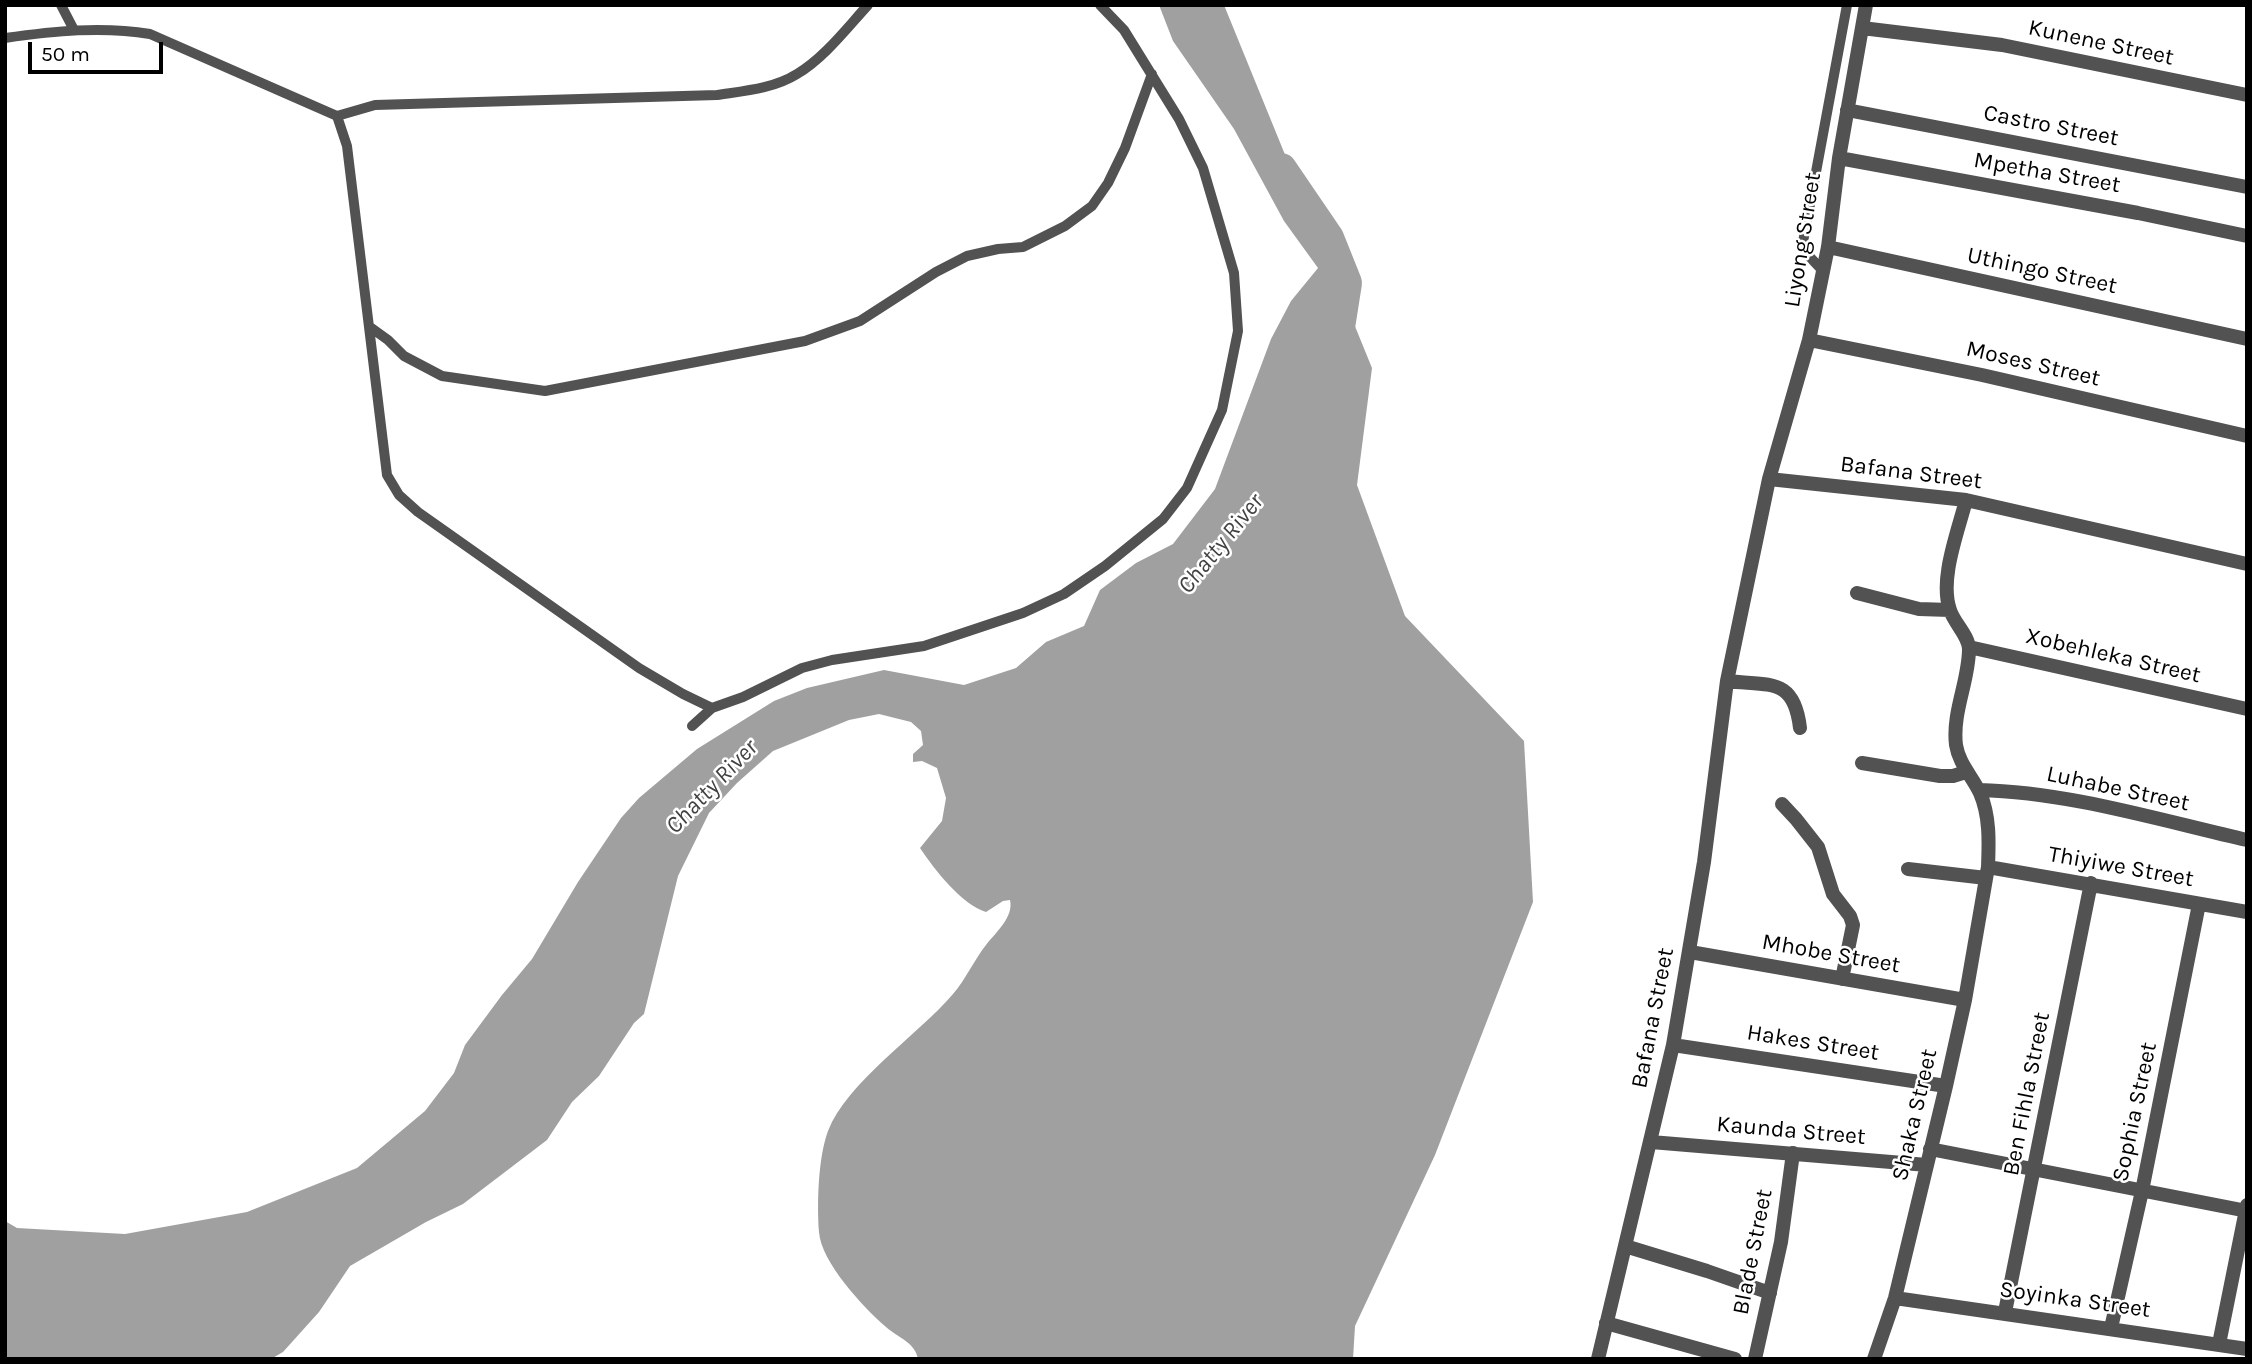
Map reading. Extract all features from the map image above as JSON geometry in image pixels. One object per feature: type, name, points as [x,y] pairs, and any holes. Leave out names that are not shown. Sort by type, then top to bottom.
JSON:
[{"type":"street","name":"Liyong Street","points":[[1769,479],[1809,340],[1828,247],[1839,158],[1866,5]]},
{"type":"street","name":"Kunene Street","points":[[1862,28],[2002,45],[2247,95]]},
{"type":"street","name":"Castro Street","points":[[1847,110],[2247,187]]},
{"type":"street","name":"Mpetha Street","points":[[1839,158],[2138,213],[2247,236]]},
{"type":"street","name":"Uthingo Street","points":[[1828,247],[2247,339]]},
{"type":"street","name":"Moses Street","points":[[1809,340],[1982,375],[2247,436]]},
{"type":"street","name":"Bafana Street","points":[[1598,1359],[1673,1045],[1690,953],[1727,681],[1769,479],[1966,500],[2247,564]]},
{"type":"street","points":[[1966,500],[1947,579],[1950,610],[1969,647]]},
{"type":"street","points":[[1857,593],[1919,609],[1950,610]]},
{"type":"street","name":"Xobehleka Street","points":[[1969,647],[2247,709]]},
{"type":"street","name":"Shaka Street","points":[[1874,1359],[1895,1297],[1946,1086],[1965,1000],[1987,873],[1988,826],[1984,805],[1979,790],[1959,758],[1956,743],[1956,724],[1969,647]]},
{"type":"street","points":[[1727,681],[1773,686],[1788,692],[1798,710],[1800,728]]},
{"type":"street","points":[[1862,763],[1940,776],[1966,772]]},
{"type":"street","name":"Luhabe Street","points":[[1979,790],[2053,797],[2247,840]]},
{"type":"street","points":[[1782,804],[1818,847],[1833,894],[1850,916],[1853,925],[1842,979]]},
{"type":"street","points":[[1908,869],[1987,873]]},
{"type":"street","name":"Thiyiwe Street","points":[[1987,873],[2091,883],[2247,912]]},
{"type":"street","name":"Ben Fihla Street","points":[[2005,1312],[2036,1169],[2091,883]]},
{"type":"street","name":"Sophia Street","points":[[2111,1328],[2142,1191],[2199,904]]},
{"type":"street","name":"Mhobe Street","points":[[1690,953],[1965,1000]]},
{"type":"street","name":"Hakes Street","points":[[1673,1045],[1946,1086]]},
{"type":"street","name":"Kaunda Street","points":[[1651,1142],[1927,1165]]},
{"type":"street","points":[[1930,1149],[2246,1209],[2219,1344]]},
{"type":"street","name":"Blade Street","points":[[1755,1359],[1781,1242],[1793,1153]]},
{"type":"street","points":[[1625,1246],[1707,1270],[1770,1293]]},
{"type":"street","name":"Soyinka Street","points":[[1895,1297],[2247,1349]]},
{"type":"street","points":[[1606,1322],[1735,1359]]},
{"type":"lane","points":[[61,5],[74,30]]},
{"type":"lane","points":[[5,38],[74,30],[123,29],[150,34],[337,116],[375,105],[717,96],[762,88],[796,75],[829,48],[868,5]]},
{"type":"lane","points":[[692,726],[712,708],[743,697],[802,668],[832,660],[879,655],[924,646],[1024,613],[1064,594],[1105,566],[1163,519],[1187,488],[1222,410],[1238,331],[1234,273],[1203,169],[1179,119],[1124,30],[1100,5]]},
{"type":"lane","points":[[1823,271],[1808,255],[1803,242],[1847,5]]},
{"type":"lane","points":[[370,327],[404,356],[442,376],[545,391],[805,341],[860,321],[936,272],[967,256],[1023,247],[1065,226],[1092,206],[1108,183],[1125,148],[1152,74]]},
{"type":"lane","points":[[337,116],[347,146],[387,475],[399,495],[418,512],[639,668],[712,708]]},
{"type":"water","points":[[1159,5],[1224,5],[1372,368],[1357,485],[1405,616],[1524,741],[1533,902],[1435,1155],[1355,1326],[1353,1359],[918,1359],[910,1344],[877,1318],[835,1270],[827,1257],[819,1232],[819,1181],[828,1131],[837,1113],[867,1077],[953,994],[1003,924],[1011,906],[1010,900],[1003,901],[986,912],[977,908],[949,885],[920,848],[942,821],[946,798],[937,768],[922,761],[913,762],[913,754],[923,745],[921,731],[911,722],[879,714],[849,720],[773,751],[737,783],[709,813],[678,876],[644,1014],[634,1023],[599,1076],[572,1102],[547,1140],[463,1204],[350,1266],[319,1312],[283,1352],[271,1359],[5,1359],[5,1221],[17,1228],[125,1234],[247,1212],[357,1168],[425,1111],[454,1073],[465,1045],[532,959],[578,882],[621,818],[639,798],[697,749],[774,701],[807,688],[884,670],[964,685],[1016,668],[1046,642],[1084,626],[1100,590],[1136,563],[1173,544],[1215,489],[1271,339],[1291,301],[1318,268],[1284,221],[1234,129],[1173,41]]},
{"type":"waterway","name":"Chatty River","points":[[1281,169],[1328,238],[1346,283],[1337,340]]}]
